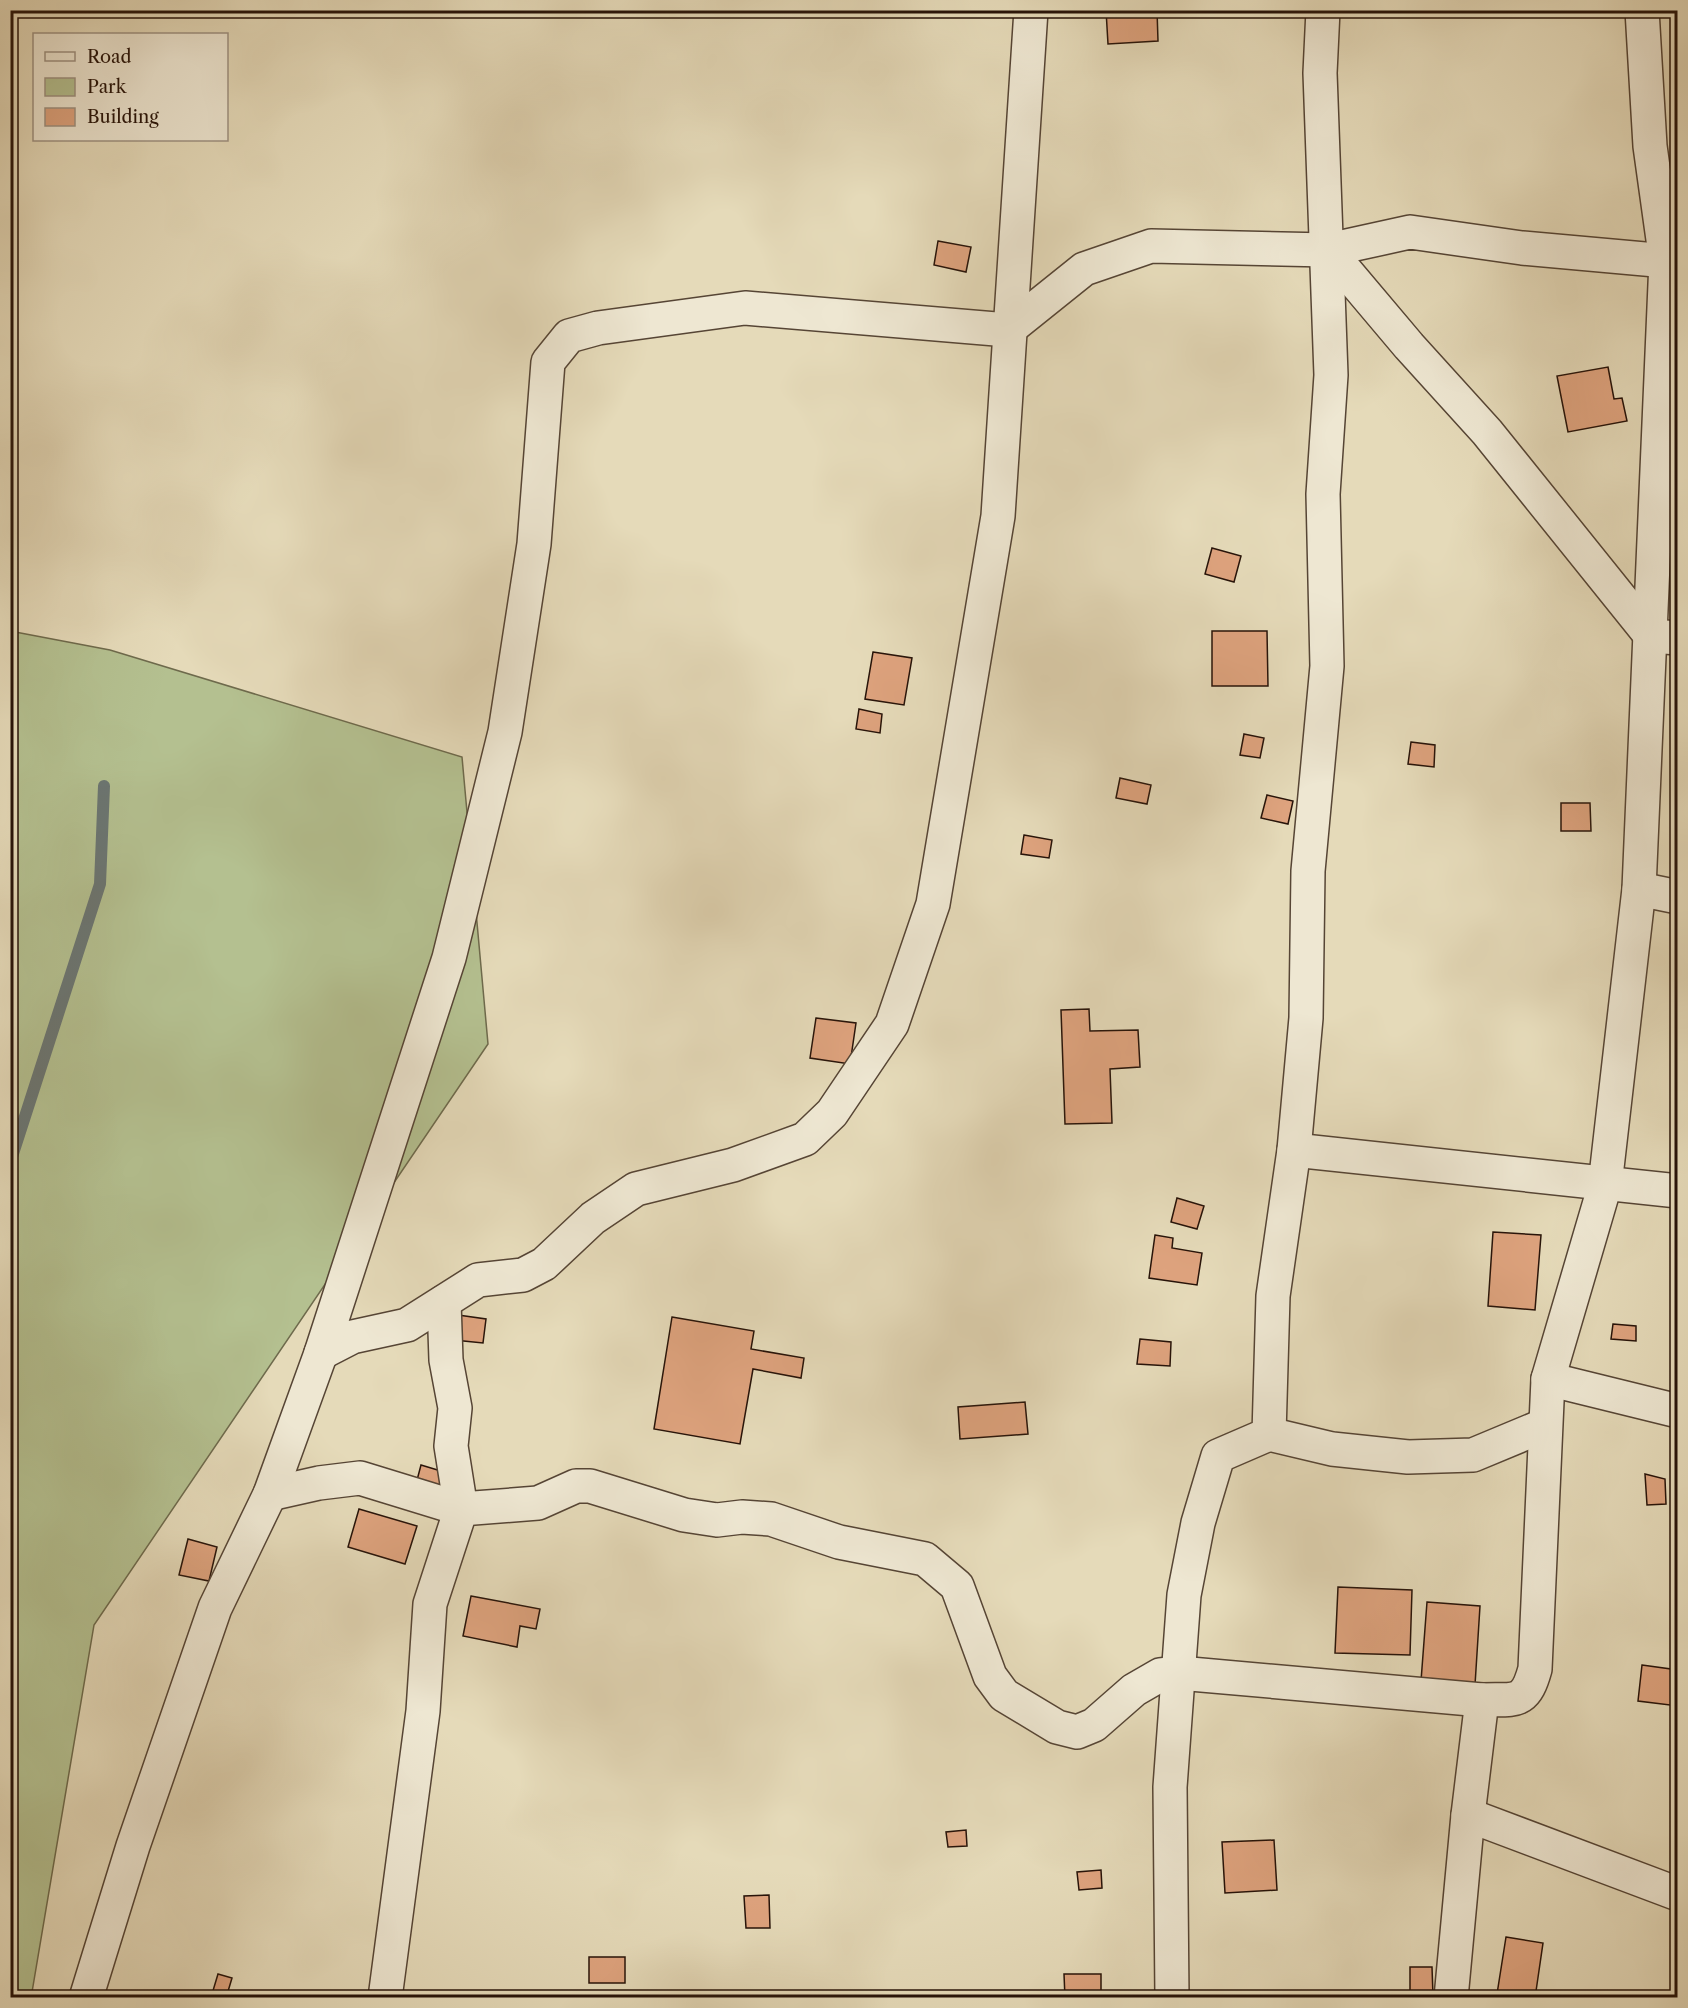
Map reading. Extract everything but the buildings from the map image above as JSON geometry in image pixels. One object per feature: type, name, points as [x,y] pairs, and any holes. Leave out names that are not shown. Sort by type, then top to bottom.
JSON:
[{"type":"street","points":[[321,1353],[352,1337],[407,1325],[478,1280],[523,1275],[544,1264],[593,1218],[636,1189],[733,1165],[805,1139],[832,1113],[892,1024],[933,904],[998,516],[1030,10]]},
{"type":"street","points":[[1269,1434],[1273,1296],[1294,1150],[1306,1018],[1308,871],[1327,666],[1323,494],[1331,375],[1320,73],[1323,10]]},
{"type":"street","points":[[270,1494],[319,1483],[360,1478],[460,1509],[538,1503],[576,1486],[591,1486],[684,1515],[717,1520],[742,1517],[771,1519],[839,1542],[925,1559],[957,1586],[990,1676],[1004,1695],[1057,1727],[1077,1731],[1094,1725],[1134,1690],[1160,1675],[1179,1673],[1482,1700],[1517,1699],[1529,1691],[1535,1669],[1548,1379],[1605,1185],[1639,889],[1664,637],[1657,421],[1672,261],[1650,146],[1642,10]]},
{"type":"street","points":[[86,1998],[137,1835],[215,1608],[270,1494],[321,1353],[449,958],[505,732],[534,544],[548,362],[569,336],[598,328],[745,308],[1008,330],[1084,268],[1151,246],[1328,250],[1410,232],[1522,248],[1672,261]]},
{"type":"street","points":[[1328,250],[1664,637]]},
{"type":"street","points":[[1639,889],[1677,897]]},
{"type":"street","points":[[1294,1150],[1677,1191]]},
{"type":"street","points":[[385,1998],[423,1711],[430,1604],[460,1509],[451,1446],[455,1408],[446,1360],[444,1302]]},
{"type":"street","points":[[1548,1379],[1677,1411]]},
{"type":"street","points":[[1172,1998],[1170,1787],[1184,1595],[1198,1523],[1218,1456],[1269,1434],[1332,1449],[1419,1456],[1473,1455],[1545,1425]]},
{"type":"street","points":[[1451,1998],[1468,1815],[1482,1700]]},
{"type":"street","points":[[1468,1815],[1677,1894]]},
{"type":"green space","points":[[10,631],[110,650],[462,757],[488,1044],[94,1625],[31,1998],[10,1997]]},
{"type":"waterway","points":[[10,1163],[100,884],[104,786]]}]
